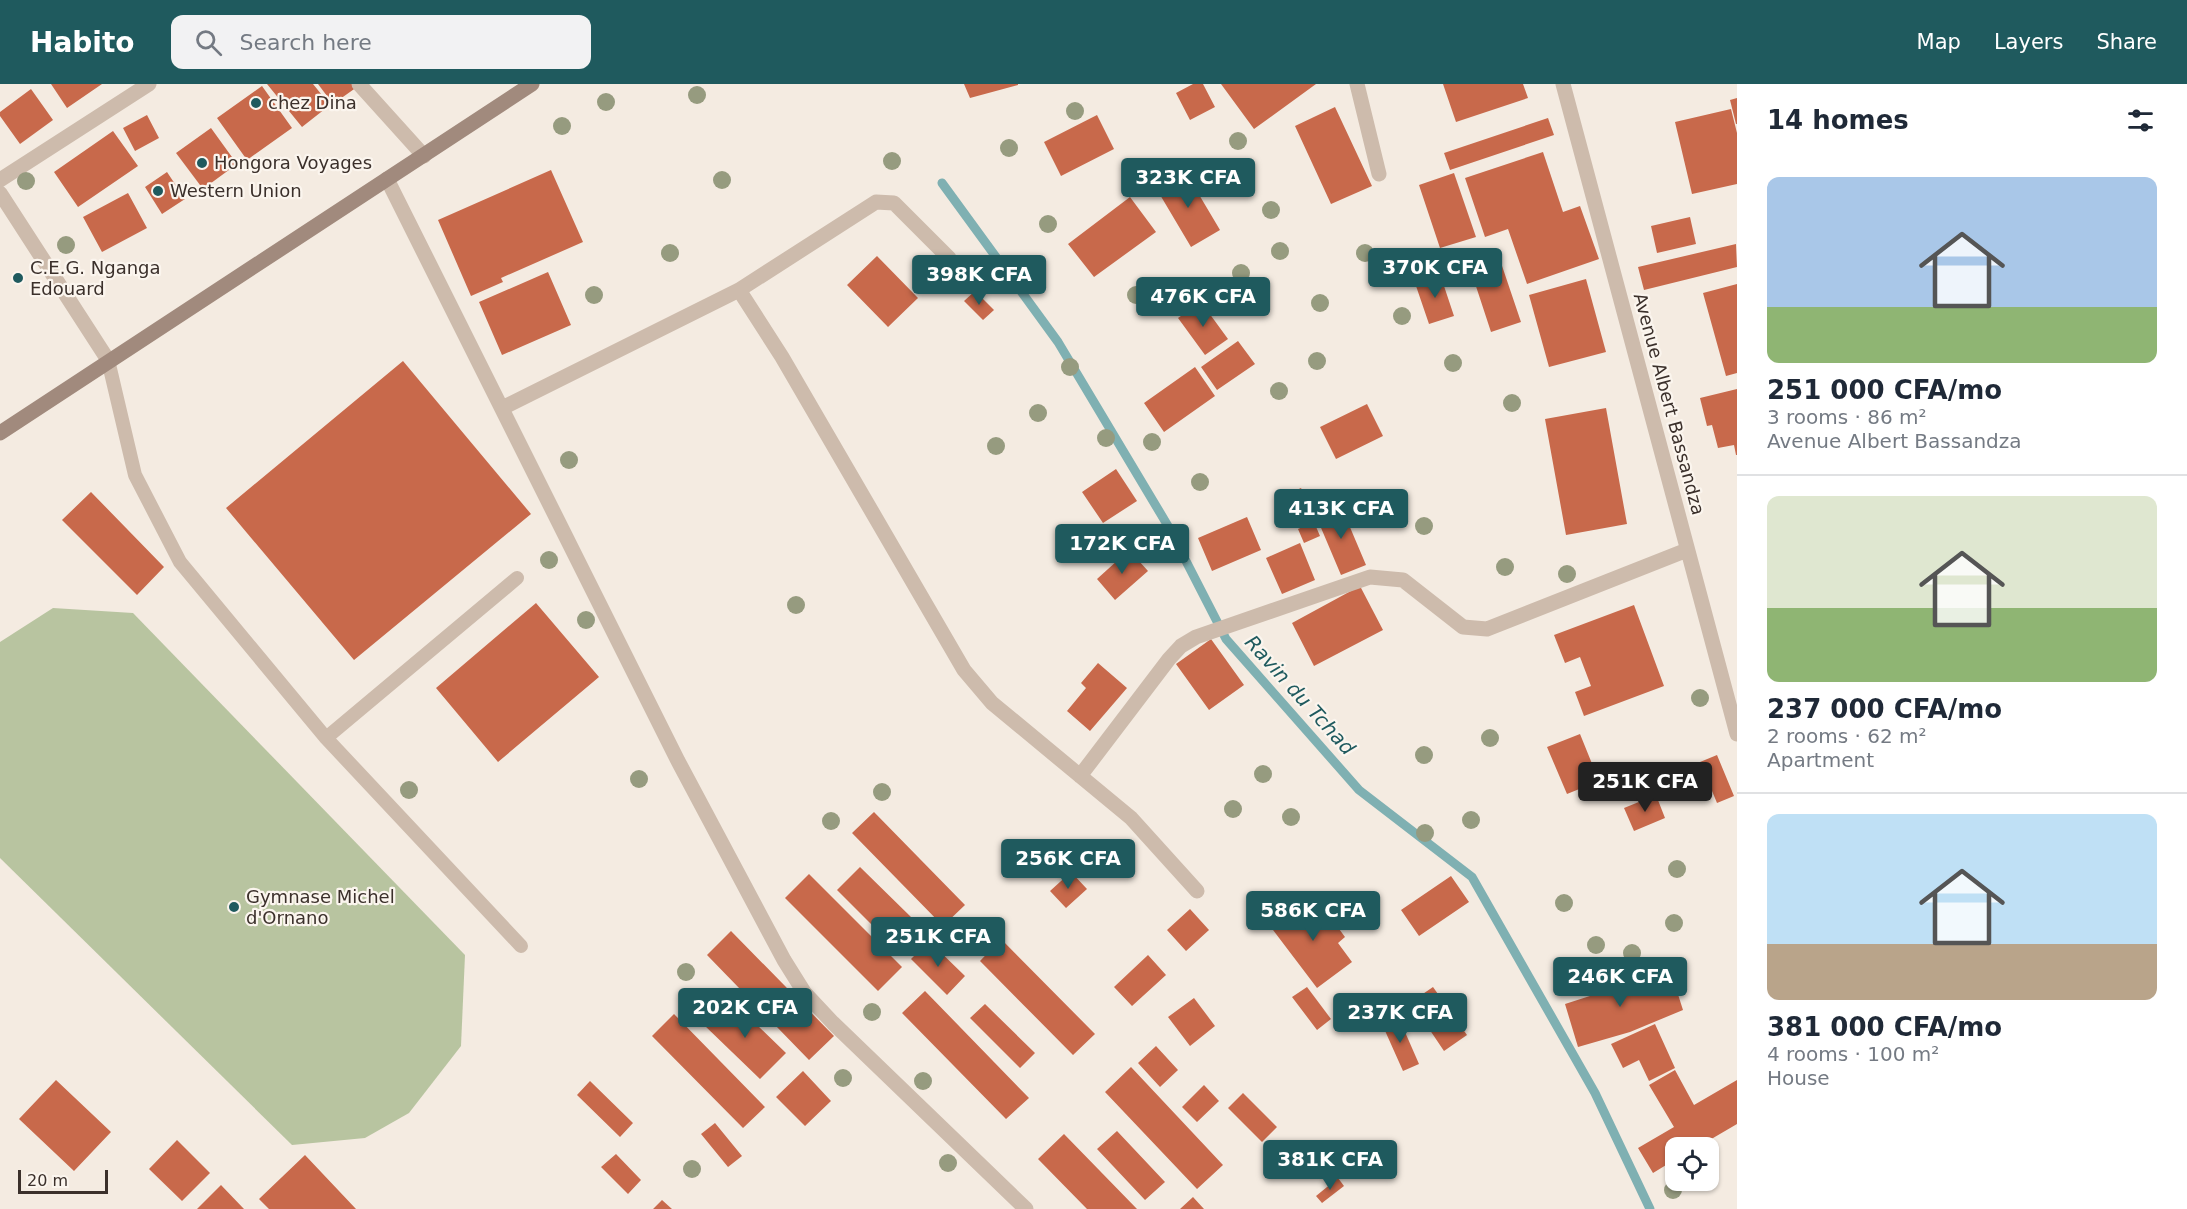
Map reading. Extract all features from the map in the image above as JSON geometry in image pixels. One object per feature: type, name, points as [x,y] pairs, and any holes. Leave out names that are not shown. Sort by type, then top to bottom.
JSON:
[{"type":"main road","points":[[0,433],[532,84]]},
{"type":"street","points":[[0,180],[149,84]]},
{"type":"street","points":[[359,84],[424,156]]},
{"type":"street","points":[[1357,84],[1379,174]]},
{"type":"street","name":"Avenue Albert Bassandza","points":[[1563,84],[1737,734]]},
{"type":"street","points":[[387,179],[689,781],[784,960],[804,992],[1026,1209]]},
{"type":"street","points":[[0,193],[108,360]]},
{"type":"street","points":[[502,408],[739,290],[876,202],[894,203],[949,258]]},
{"type":"street","points":[[739,290],[782,357],[964,670],[992,703],[1131,818],[1197,891]]},
{"type":"street","points":[[1080,776],[1169,659],[1181,646],[1196,637],[1370,577],[1403,580],[1463,627],[1488,628],[1688,550]]},
{"type":"lane","points":[[108,360],[135,475],[180,562],[326,738],[521,946]]},
{"type":"lane","points":[[326,738],[517,578]]},
{"type":"green space","name":"Gymnase Michel d'Ornano","points":[[53,608],[133,613],[465,955],[461,1046],[409,1113],[365,1138],[292,1145],[0,858],[0,642]]},
{"type":"building","points":[[51,84],[102,84],[67,108]]},
{"type":"building","points":[[267,84],[313,84],[330,105],[302,127]]},
{"type":"building","points":[[318,84],[355,84],[357,87],[333,104]]},
{"type":"building","points":[[964,84],[1018,84],[1018,85],[970,98]]},
{"type":"building","points":[[1193,84],[1203,84],[1215,107],[1190,120],[1176,93]]},
{"type":"building","points":[[1221,84],[1316,84],[1254,129]]},
{"type":"building","points":[[1443,84],[1523,84],[1528,98],[1456,122]]},
{"type":"building","points":[[262,86],[292,128],[247,160],[217,118]]},
{"type":"building","points":[[31,89],[53,120],[20,144],[0,116],[0,112]]},
{"type":"building","points":[[1737,98],[1737,124],[1736,124],[1730,100]]},
{"type":"building","points":[[1335,107],[1372,186],[1331,204],[1295,126]]},
{"type":"building","points":[[1731,109],[1737,133],[1737,184],[1692,194],[1675,122]]},
{"type":"building","points":[[147,115],[159,138],[135,151],[123,128]]},
{"type":"building","points":[[1097,115],[1114,149],[1061,176],[1044,142]]},
{"type":"building","points":[[1548,118],[1554,135],[1450,170],[1444,153]]},
{"type":"building","points":[[211,128],[237,164],[203,189],[176,153]]},
{"type":"building","points":[[113,131],[138,166],[78,207],[54,172]]},
{"type":"building","points":[[1543,152],[1563,212],[1580,206],[1599,259],[1527,284],[1508,229],[1485,237],[1465,178]]},
{"type":"building","points":[[1214,158],[1226,185],[1205,194],[1193,168]]},
{"type":"building","points":[[551,170],[583,242],[501,278],[503,282],[471,296],[438,220]]},
{"type":"building","points":[[1185,171],[1220,230],[1191,247],[1156,188]]},
{"type":"building","points":[[167,172],[185,199],[162,214],[145,187]]},
{"type":"building","points":[[1454,173],[1476,237],[1440,248],[1419,185]]},
{"type":"building","points":[[128,193],[147,228],[102,252],[83,217]]},
{"type":"building","points":[[1130,197],[1156,232],[1094,277],[1068,244]]},
{"type":"building","points":[[1690,217],[1696,244],[1657,253],[1651,226]]},
{"type":"building","points":[[1736,244],[1737,267],[1644,290],[1638,267]]},
{"type":"building","points":[[1498,254],[1521,322],[1491,332],[1469,265]]},
{"type":"building","points":[[877,256],[918,298],[888,327],[847,285]]},
{"type":"building","points":[[548,272],[571,325],[502,355],[479,302]]},
{"type":"building","points":[[1440,274],[1454,316],[1429,324],[1415,283]]},
{"type":"building","points":[[1586,279],[1606,352],[1549,367],[1529,295]]},
{"type":"building","points":[[1737,284],[1737,373],[1726,376],[1703,293]]},
{"type":"building","points":[[975,291],[994,310],[983,320],[964,301]]},
{"type":"building","points":[[1201,302],[1228,339],[1205,355],[1178,318]]},
{"type":"building","points":[[1238,341],[1255,364],[1217,390],[1201,367]]},
{"type":"building","points":[[403,361],[531,514],[354,660],[226,508]]},
{"type":"building","points":[[1195,367],[1215,396],[1164,432],[1144,403]]},
{"type":"building","points":[[1737,389],[1736,455],[1734,445],[1718,448],[1712,425],[1707,426],[1700,398]]},
{"type":"building","points":[[1367,404],[1383,436],[1336,459],[1320,427]]},
{"type":"building","points":[[1606,408],[1627,524],[1566,535],[1545,419]]},
{"type":"building","points":[[1116,469],[1137,501],[1103,523],[1082,492]]},
{"type":"building","points":[[1301,488],[1314,517],[1293,526],[1281,497]]},
{"type":"building","points":[[91,492],[164,567],[137,595],[62,520]]},
{"type":"building","points":[[1341,506],[1366,565],[1341,575],[1316,516]]},
{"type":"building","points":[[1247,517],[1261,550],[1212,571],[1198,538]]},
{"type":"building","points":[[1314,522],[1320,536],[1304,543],[1298,529]]},
{"type":"building","points":[[1300,543],[1315,580],[1282,594],[1266,558]]},
{"type":"building","points":[[1129,550],[1148,571],[1115,600],[1097,579]]},
{"type":"building","points":[[1360,586],[1383,630],[1314,666],[1292,623]]},
{"type":"building","points":[[536,603],[599,677],[498,762],[436,688]]},
{"type":"building","points":[[1634,605],[1664,686],[1584,716],[1575,692],[1591,686],[1580,657],[1565,663],[1554,635]]},
{"type":"building","points":[[1211,639],[1244,685],[1209,710],[1176,664]]},
{"type":"building","points":[[1098,663],[1127,688],[1090,731],[1067,711],[1086,688],[1081,683]]},
{"type":"building","points":[[1580,734],[1599,781],[1567,794],[1547,747]]},
{"type":"building","points":[[1717,755],[1734,796],[1717,803],[1700,762]]},
{"type":"building","points":[[1656,795],[1665,818],[1634,831],[1624,808]]},
{"type":"building","points":[[874,812],[965,905],[943,926],[852,833]]},
{"type":"building","points":[[860,867],[911,917],[887,940],[837,890]]},
{"type":"building","points":[[1071,872],[1087,889],[1066,908],[1050,891]]},
{"type":"building","points":[[809,874],[902,967],[878,991],[785,898]]},
{"type":"building","points":[[1451,876],[1469,902],[1419,936],[1401,910]]},
{"type":"building","points":[[1317,899],[1345,937],[1338,943],[1352,962],[1317,988],[1270,926],[1295,908],[1298,912]]},
{"type":"building","points":[[1190,909],[1209,930],[1186,951],[1167,930]]},
{"type":"building","points":[[731,931],[834,1036],[809,1060],[707,955]]},
{"type":"building","points":[[1001,939],[1095,1034],[1073,1055],[980,961]]},
{"type":"building","points":[[929,941],[965,976],[947,995],[911,959]]},
{"type":"building","points":[[1148,955],[1166,975],[1132,1006],[1114,987]]},
{"type":"building","points":[[1670,959],[1675,980],[1644,990],[1637,968]]},
{"type":"building","points":[[1634,970],[1641,993],[1674,982],[1683,1010],[1630,1032],[1578,1047],[1565,1004],[1593,995],[1590,984]]},
{"type":"building","points":[[1307,987],[1331,1019],[1317,1030],[1292,997]]},
{"type":"building","points":[[1433,987],[1467,1035],[1444,1051],[1411,1002]]},
{"type":"building","points":[[925,991],[1029,1098],[1006,1119],[902,1013]]},
{"type":"building","points":[[1194,998],[1215,1026],[1190,1046],[1168,1017]]},
{"type":"building","points":[[730,999],[786,1053],[760,1079],[704,1025]]},
{"type":"building","points":[[985,1004],[1035,1053],[1020,1068],[970,1018]]},
{"type":"building","points":[[674,1014],[765,1107],[743,1128],[652,1036]]},
{"type":"building","points":[[1398,1016],[1419,1064],[1403,1071],[1382,1024]]},
{"type":"building","points":[[1655,1024],[1675,1068],[1649,1081],[1639,1060],[1623,1068],[1611,1044]]},
{"type":"building","points":[[1156,1046],[1178,1070],[1160,1087],[1138,1063]]},
{"type":"building","points":[[1131,1067],[1223,1165],[1197,1189],[1105,1092]]},
{"type":"building","points":[[1675,1070],[1694,1105],[1737,1080],[1737,1124],[1715,1137],[1665,1137],[1665,1166],[1653,1173],[1638,1148],[1674,1127],[1649,1085]]},
{"type":"building","points":[[803,1071],[831,1101],[805,1126],[776,1097]]},
{"type":"building","points":[[56,1080],[111,1132],[74,1171],[19,1119]]},
{"type":"building","points":[[590,1081],[633,1123],[620,1137],[577,1095]]},
{"type":"building","points":[[1204,1085],[1219,1101],[1197,1122],[1182,1107]]},
{"type":"building","points":[[1243,1093],[1277,1127],[1262,1142],[1228,1108]]},
{"type":"building","points":[[715,1123],[742,1156],[728,1167],[701,1134]]},
{"type":"building","points":[[1117,1131],[1165,1182],[1145,1200],[1097,1149]]},
{"type":"building","points":[[1064,1134],[1137,1209],[1087,1209],[1038,1159]]},
{"type":"building","points":[[177,1140],[210,1173],[182,1201],[149,1169]]},
{"type":"building","points":[[616,1154],[641,1180],[628,1194],[601,1167]]},
{"type":"building","points":[[305,1155],[356,1209],[269,1209],[259,1199]]},
{"type":"building","points":[[1338,1178],[1344,1186],[1322,1203],[1316,1196]]},
{"type":"building","points":[[221,1185],[244,1209],[197,1209]]},
{"type":"building","points":[[1193,1197],[1204,1209],[1180,1209]]},
{"type":"building","points":[[662,1200],[672,1209],[653,1209]]},
{"type":"waterway","name":"Ravin du Tchad","points":[[942,183],[1058,342],[1168,526],[1226,639],[1359,790],[1472,877],[1595,1093],[1650,1209]]},
{"type":"place","name":"chez Dina","points":[[256,103]]},
{"type":"place","name":"Hongora Voyages","points":[[202,163]]},
{"type":"place","name":"Western Union","points":[[158,191]]},
{"type":"place","name":"C.E.G. Nganga Edouard","points":[[18,278]]},
{"type":"place","name":"Gymnase Michel d'Ornano","points":[[234,907]]}]
